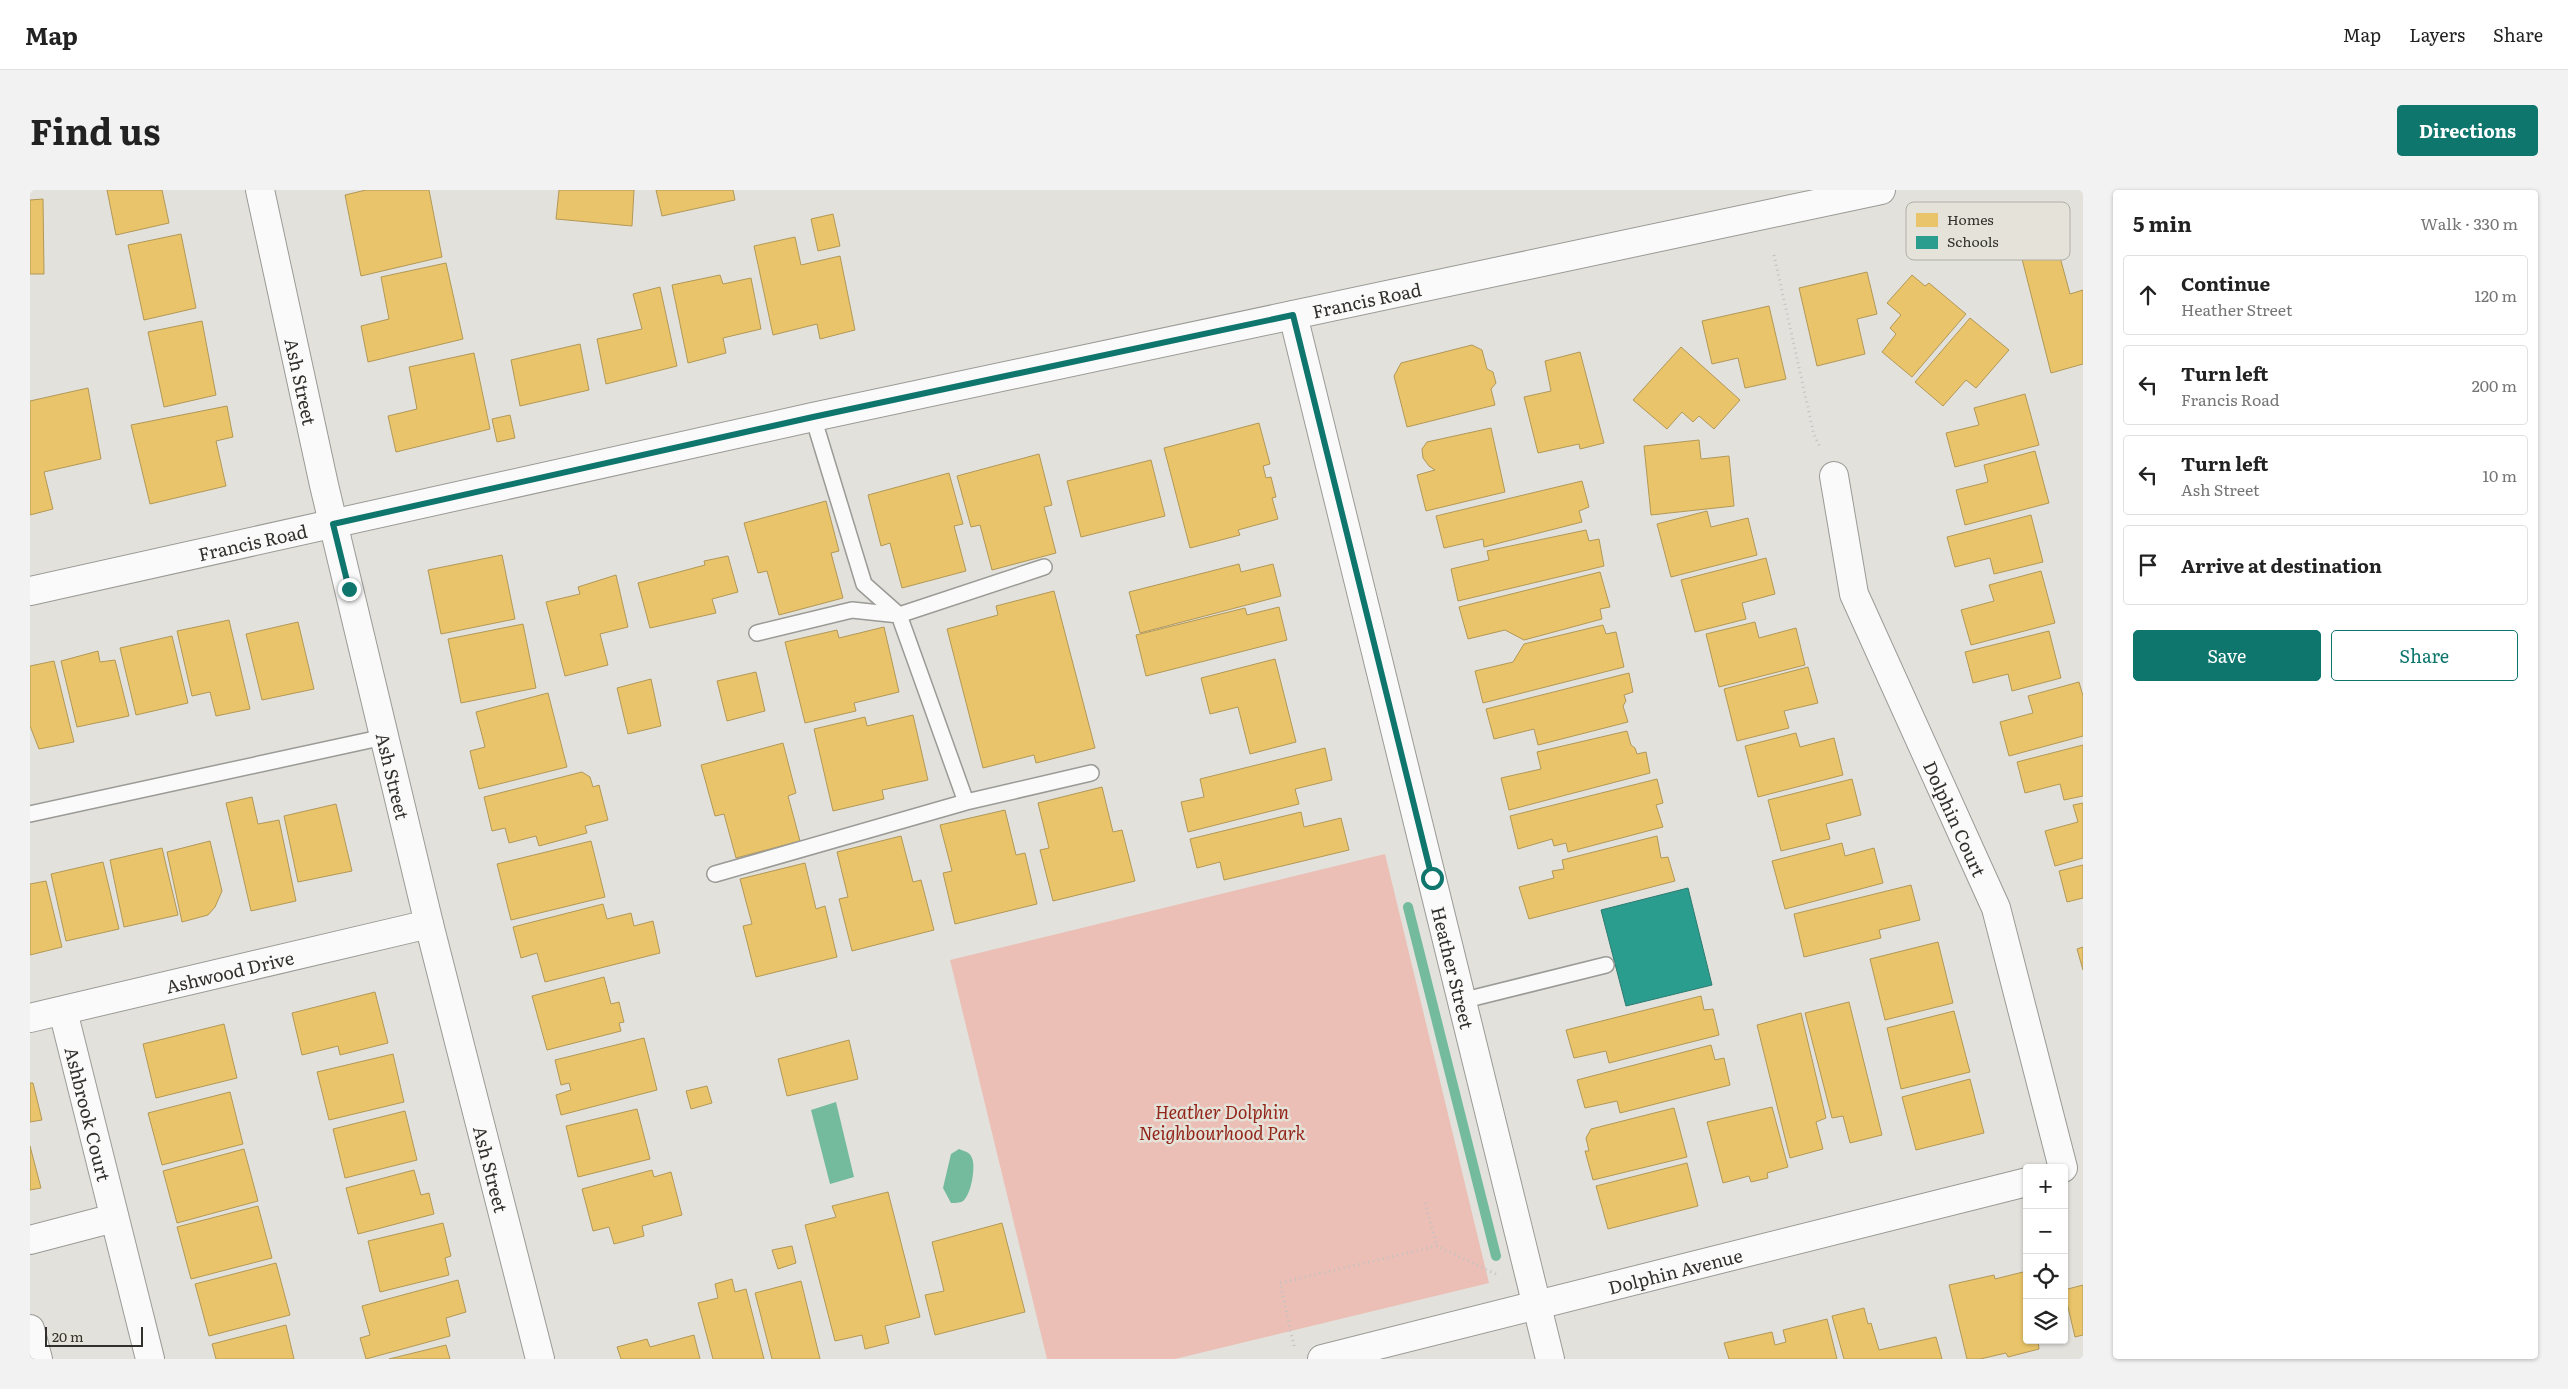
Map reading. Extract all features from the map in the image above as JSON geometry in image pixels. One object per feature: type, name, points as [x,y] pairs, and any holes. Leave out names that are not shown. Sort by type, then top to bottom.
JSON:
[{"type":"street","name":"Ash Street","points":[[260,190],[333,524],[428,924],[540,1359]]},
{"type":"street","name":"Francis Road","points":[[30,591],[813,417],[1881,190]]},
{"type":"street","name":"Heather Street","points":[[1293,315],[1550,1359]]},
{"type":"street","name":"Dolphin Court","points":[[1834,476],[1854,594],[1996,908],[2062,1164]]},
{"type":"street","name":"Ashwood Drive","points":[[30,1018],[428,924]]},
{"type":"street","name":"Ashbrook Court","points":[[63,1011],[150,1359]]},
{"type":"street","points":[[2068,1171],[2083,1168]]},
{"type":"street","name":"Dolphin Avenue","points":[[1322,1359],[2023,1183]]},
{"type":"street","points":[[30,1240],[114,1218]]},
{"type":"street","points":[[30,1329],[38,1359]]},
{"type":"lane","points":[[813,417],[864,584],[899,615],[966,802]]},
{"type":"lane","points":[[757,633],[852,610],[899,615],[1044,567]]},
{"type":"lane","points":[[30,814],[384,738]]},
{"type":"lane","points":[[714,874],[966,802],[1091,773]]},
{"type":"lane","points":[[1461,1001],[1606,965]]},
{"type":"path","points":[[1774,255],[1814,435],[1834,476]]},
{"type":"path","points":[[1425,1203],[1437,1246]]},
{"type":"path","points":[[1296,1352],[1280,1283],[1437,1246],[1502,1277]]},
{"type":"green space","name":"Heather Dolphin Neighbourhood Park","points":[[1385,854],[1489,1283],[1175,1359],[1047,1359],[950,960]]},
{"type":"shaded area","points":[[836,1102],[854,1177],[830,1184],[811,1110]]},
{"type":"shaded area","points":[[959,1149],[970,1154],[973,1162],[973,1174],[966,1198],[962,1202],[951,1203],[943,1188],[951,1154]]},
{"type":"building: Homes","points":[[107,190],[162,190],[169,223],[116,235]]},
{"type":"building: Homes","points":[[366,190],[429,190],[442,257],[361,276],[345,195]]},
{"type":"building: Homes","points":[[559,190],[634,190],[632,226],[556,219]]},
{"type":"building: Homes","points":[[656,190],[733,190],[735,200],[662,216]]},
{"type":"building: Homes","points":[[43,199],[44,274],[30,274],[30,200]]},
{"type":"building: Homes","points":[[833,214],[840,246],[818,251],[811,219]]},
{"type":"building: Homes","points":[[181,234],[196,308],[144,320],[128,245]]},
{"type":"building: Homes","points":[[795,237],[801,265],[840,256],[855,330],[820,339],[817,324],[773,335],[754,246]]},
{"type":"building: Homes","points":[[2022,260],[2061,260],[2070,294],[2083,290],[2083,364],[2051,373]]},
{"type":"building: Homes","points":[[446,263],[463,339],[368,362],[361,326],[389,319],[381,277]]},
{"type":"building: Homes","points":[[1867,272],[1877,314],[1857,319],[1865,354],[1817,366],[1799,288]]},
{"type":"building: Homes","points":[[720,275],[723,284],[751,278],[761,329],[723,338],[726,353],[688,363],[672,285]]},
{"type":"building: Homes","points":[[1912,275],[1925,286],[1929,283],[1966,314],[1912,377],[1882,352],[1896,334],[1890,328],[1901,315],[1887,303]]},
{"type":"building: Homes","points":[[660,287],[677,366],[606,384],[597,339],[642,329],[633,294]]},
{"type":"building: Homes","points":[[1769,306],[1786,379],[1745,388],[1738,358],[1712,364],[1702,321]]},
{"type":"building: Homes","points":[[1970,318],[2009,350],[1976,388],[1966,380],[1943,406],[1915,382]]},
{"type":"building: Homes","points":[[202,321],[216,395],[164,407],[148,332]]},
{"type":"building: Homes","points":[[580,344],[589,390],[520,406],[511,360]]},
{"type":"building: Homes","points":[[1472,345],[1482,350],[1487,369],[1493,372],[1496,383],[1491,389],[1495,405],[1407,427],[1394,376],[1401,363]]},
{"type":"building: Homes","points":[[1681,347],[1740,400],[1714,429],[1699,416],[1693,422],[1682,412],[1667,429],[1633,400]]},
{"type":"building: Homes","points":[[1580,352],[1604,443],[1580,449],[1579,444],[1538,453],[1524,397],[1551,391],[1545,361]]},
{"type":"building: Homes","points":[[474,353],[490,429],[396,452],[388,416],[417,409],[409,367]]},
{"type":"building: Homes","points":[[88,388],[101,459],[44,472],[53,509],[30,515],[30,401]]},
{"type":"building: Homes","points":[[2025,394],[2039,445],[1955,467],[1946,433],[1979,425],[1974,408]]},
{"type":"building: Homes","points":[[227,406],[233,437],[216,441],[226,486],[150,504],[131,425]]},
{"type":"building: Homes","points":[[510,415],[515,438],[497,442],[492,419]]},
{"type":"building: Homes","points":[[1259,423],[1270,464],[1263,466],[1266,478],[1271,477],[1276,497],[1272,498],[1278,519],[1238,530],[1240,535],[1190,548],[1164,448]]},
{"type":"building: Homes","points":[[1491,428],[1505,492],[1426,511],[1417,475],[1435,470],[1423,458],[1422,449],[1427,442]]},
{"type":"building: Homes","points":[[1699,440],[1701,459],[1729,456],[1734,506],[1651,515],[1644,446]]},
{"type":"building: Homes","points":[[2035,451],[2049,503],[1965,525],[1956,490],[1988,482],[1984,465]]},
{"type":"building: Homes","points":[[1039,454],[1052,505],[1044,507],[1056,553],[992,570],[980,525],[971,527],[957,476]]},
{"type":"building: Homes","points":[[1151,460],[1165,516],[1081,537],[1067,481]]},
{"type":"building: Homes","points":[[949,473],[963,524],[954,526],[966,571],[902,588],[890,543],[881,546],[868,495]]},
{"type":"building: Homes","points":[[1582,481],[1589,507],[1579,511],[1582,522],[1484,547],[1483,539],[1444,548],[1436,516]]},
{"type":"building: Homes","points":[[826,501],[839,551],[831,553],[843,598],[779,615],[767,571],[758,573],[744,523]]},
{"type":"building: Homes","points":[[1707,511],[1711,527],[1748,518],[1757,555],[1671,577],[1657,524]]},
{"type":"building: Homes","points":[[2031,515],[2043,562],[1994,574],[1990,558],[1955,567],[1947,537]]},
{"type":"building: Homes","points":[[1586,530],[1589,541],[1599,539],[1604,566],[1458,601],[1451,569],[1489,560],[1487,551]]},
{"type":"building: Homes","points":[[502,555],[515,619],[441,634],[428,570]]},
{"type":"building: Homes","points":[[728,556],[738,592],[712,599],[716,613],[650,628],[638,583],[705,565],[704,561]]},
{"type":"building: Homes","points":[[1766,558],[1775,594],[1742,603],[1746,619],[1695,632],[1681,580]]},
{"type":"building: Homes","points":[[1239,564],[1241,572],[1273,564],[1281,596],[1140,633],[1129,592]]},
{"type":"building: Homes","points":[[2041,571],[2055,623],[1971,645],[1961,610],[1994,601],[1989,585]]},
{"type":"building: Homes","points":[[1600,572],[1610,607],[1600,609],[1602,619],[1524,640],[1505,630],[1468,639],[1459,607]]},
{"type":"building: Homes","points":[[616,575],[628,627],[600,634],[608,665],[565,676],[546,602],[580,594],[578,587]]},
{"type":"building: Homes","points":[[1054,591],[1095,748],[1036,763],[1034,755],[983,768],[947,629],[998,615],[996,606]]},
{"type":"building: Homes","points":[[1279,607],[1287,640],[1146,676],[1136,635],[1245,608],[1247,615]]},
{"type":"building: Homes","points":[[229,620],[250,709],[216,716],[210,692],[192,696],[177,631]]},
{"type":"building: Homes","points":[[298,622],[314,689],[262,700],[246,634]]},
{"type":"building: Homes","points":[[1755,622],[1759,638],[1796,628],[1805,665],[1719,687],[1706,634]]},
{"type":"building: Homes","points":[[523,624],[536,688],[461,703],[448,639]]},
{"type":"building: Homes","points":[[1603,625],[1606,634],[1616,632],[1624,667],[1483,703],[1475,671],[1513,662],[1524,644]]},
{"type":"building: Homes","points":[[884,627],[899,692],[854,703],[856,711],[805,723],[785,642],[837,630],[839,638]]},
{"type":"building: Homes","points":[[2049,631],[2061,678],[2012,691],[2008,674],[1973,683],[1965,652]]},
{"type":"building: Homes","points":[[172,636],[188,703],[136,715],[120,648]]},
{"type":"building: Homes","points":[[98,651],[100,662],[115,660],[129,716],[77,727],[61,661]]},
{"type":"building: Homes","points":[[1275,659],[1296,742],[1250,754],[1238,707],[1210,714],[1201,678]]},
{"type":"building: Homes","points":[[54,661],[74,742],[39,749],[30,726],[30,666]]},
{"type":"building: Homes","points":[[1808,667],[1818,703],[1784,711],[1789,728],[1737,741],[1724,689]]},
{"type":"building: Homes","points":[[756,672],[765,711],[727,721],[717,681]]},
{"type":"building: Homes","points":[[1629,673],[1633,692],[1624,695],[1626,701],[1623,706],[1628,722],[1538,745],[1534,729],[1494,739],[1486,709]]},
{"type":"building: Homes","points":[[651,679],[661,726],[628,734],[617,688]]},
{"type":"building: Homes","points":[[2079,682],[2083,696],[2083,736],[2009,756],[2000,722],[2033,713],[2028,696]]},
{"type":"building: Homes","points":[[548,693],[567,767],[479,789],[470,751],[485,747],[476,712]]},
{"type":"building: Homes","points":[[913,715],[928,780],[882,790],[884,799],[833,811],[814,729],[865,717],[867,726]]},
{"type":"building: Homes","points":[[1627,731],[1631,745],[1635,748],[1637,754],[1646,752],[1650,773],[1509,810],[1501,778],[1541,769],[1537,752]]},
{"type":"building: Homes","points":[[1796,733],[1800,747],[1834,738],[1843,775],[1758,797],[1745,746]]},
{"type":"building: Homes","points":[[783,743],[796,793],[788,796],[800,841],[736,858],[724,814],[715,816],[701,765]]},
{"type":"building: Homes","points":[[2083,745],[2083,796],[2064,800],[2060,784],[2025,793],[2017,762]]},
{"type":"building: Homes","points":[[1325,748],[1332,780],[1295,789],[1299,804],[1188,832],[1181,802],[1204,797],[1200,779]]},
{"type":"building: Homes","points":[[582,772],[590,777],[593,787],[599,785],[608,820],[585,826],[587,833],[539,846],[536,836],[509,843],[505,828],[492,831],[484,797]]},
{"type":"building: Homes","points":[[1657,779],[1663,803],[1656,805],[1663,827],[1568,852],[1566,843],[1554,846],[1552,839],[1518,849],[1510,816]]},
{"type":"building: Homes","points":[[1852,779],[1861,815],[1826,824],[1830,839],[1781,851],[1768,800]]},
{"type":"building: Homes","points":[[1102,787],[1113,832],[1122,830],[1135,881],[1053,901],[1040,850],[1049,848],[1038,803]]},
{"type":"building: Homes","points":[[252,797],[258,824],[279,820],[296,901],[251,911],[226,803]]},
{"type":"building: Homes","points":[[2083,803],[2083,858],[2055,866],[2045,831],[2078,822],[2073,805]]},
{"type":"building: Homes","points":[[336,804],[352,871],[298,882],[284,816]]},
{"type":"building: Homes","points":[[1005,810],[1016,855],[1025,853],[1037,904],[955,924],[943,873],[952,871],[940,825]]},
{"type":"building: Homes","points":[[1301,812],[1304,827],[1341,818],[1349,850],[1224,880],[1220,862],[1197,868],[1190,839]]},
{"type":"building: Homes","points":[[901,836],[913,882],[921,880],[934,930],[852,951],[839,899],[848,897],[837,852]]},
{"type":"building: Homes","points":[[1657,836],[1661,858],[1668,857],[1675,881],[1529,919],[1519,887],[1554,878],[1552,871],[1564,869],[1562,860]]},
{"type":"building: Homes","points":[[210,841],[222,891],[215,907],[208,915],[182,922],[167,852]]},
{"type":"building: Homes","points":[[591,841],[605,897],[511,920],[497,864]]},
{"type":"building: Homes","points":[[1842,843],[1845,856],[1874,848],[1883,883],[1785,909],[1772,861]]},
{"type":"building: Homes","points":[[162,848],[178,915],[124,927],[110,860]]},
{"type":"building: Homes","points":[[103,862],[119,929],[66,941],[51,874]]},
{"type":"building: Homes","points":[[805,863],[816,909],[825,906],[837,957],[756,977],[743,926],[752,924],[740,879]]},
{"type":"building: Homes","points":[[2083,865],[2083,898],[2067,902],[2059,871]]},
{"type":"building: Homes","points":[[46,881],[62,947],[30,955],[30,884]]},
{"type":"building: Homes","points":[[1911,885],[1920,920],[1879,930],[1881,938],[1804,957],[1794,914]]},
{"type":"building: Homes","points":[[603,904],[607,919],[631,913],[634,926],[653,921],[660,953],[545,982],[537,953],[521,958],[513,927]]},
{"type":"building: Homes","points":[[1938,942],[1953,1003],[1885,1020],[1870,959]]},
{"type":"building: Homes","points":[[2083,947],[2083,970],[2077,949]]},
{"type":"building: Homes","points":[[604,977],[611,1004],[619,1002],[624,1022],[619,1023],[621,1031],[547,1050],[532,996]]},
{"type":"building: Homes","points":[[375,992],[388,1043],[340,1055],[338,1046],[302,1055],[292,1013]]},
{"type":"building: Homes","points":[[1701,996],[1704,1010],[1713,1009],[1719,1035],[1609,1063],[1606,1051],[1574,1058],[1566,1030]]},
{"type":"building: Homes","points":[[1849,1002],[1882,1135],[1850,1143],[1843,1116],[1832,1118],[1805,1013]]},
{"type":"building: Homes","points":[[1954,1011],[1970,1072],[1901,1089],[1887,1028]]},
{"type":"building: Homes","points":[[1801,1013],[1826,1118],[1816,1122],[1823,1149],[1790,1158],[1757,1025]]},
{"type":"building: Homes","points":[[224,1024],[237,1078],[156,1098],[143,1044]]},
{"type":"building: Homes","points":[[644,1038],[657,1090],[561,1115],[556,1095],[571,1090],[569,1083],[561,1085],[555,1060]]},
{"type":"building: Homes","points":[[849,1040],[858,1079],[787,1096],[778,1059]]},
{"type":"building: Homes","points":[[1711,1045],[1715,1060],[1724,1058],[1730,1085],[1620,1113],[1617,1101],[1585,1108],[1577,1080]]},
{"type":"building: Homes","points":[[393,1054],[404,1102],[329,1120],[317,1072]]},
{"type":"building: Homes","points":[[1970,1079],[1984,1133],[1916,1150],[1902,1097]]},
{"type":"building: Homes","points":[[30,1083],[33,1083],[42,1120],[30,1122]]},
{"type":"building: Homes","points":[[707,1086],[712,1103],[691,1109],[686,1091]]},
{"type":"building: Homes","points":[[230,1092],[243,1144],[162,1165],[148,1113]]},
{"type":"building: Homes","points":[[1772,1107],[1788,1167],[1767,1173],[1768,1178],[1751,1182],[1749,1176],[1723,1183],[1707,1122]]},
{"type":"building: Homes","points":[[1674,1108],[1687,1157],[1593,1180],[1585,1151],[1589,1151],[1586,1138],[1591,1129]]},
{"type":"building: Homes","points":[[637,1109],[650,1159],[578,1177],[566,1126]]},
{"type":"building: Homes","points":[[405,1111],[417,1160],[345,1178],[333,1129]]},
{"type":"building: Homes","points":[[30,1146],[41,1188],[30,1190]]},
{"type":"building: Homes","points":[[244,1149],[258,1201],[177,1223],[163,1171]]},
{"type":"building: Homes","points":[[1687,1163],[1698,1206],[1608,1229],[1596,1186]]},
{"type":"building: Homes","points":[[414,1170],[421,1195],[429,1193],[434,1214],[358,1234],[346,1188]]},
{"type":"building: Homes","points":[[652,1170],[654,1177],[671,1172],[682,1215],[642,1226],[644,1236],[614,1244],[609,1227],[593,1231],[582,1189]]},
{"type":"building: Homes","points":[[888,1192],[920,1317],[885,1326],[889,1343],[865,1349],[862,1335],[835,1341],[805,1225],[836,1217],[832,1206]]},
{"type":"building: Homes","points":[[258,1206],[272,1258],[191,1279],[177,1227]]},
{"type":"building: Homes","points":[[443,1223],[451,1256],[445,1258],[449,1275],[380,1292],[368,1241]]},
{"type":"building: Homes","points":[[1002,1223],[1025,1312],[935,1335],[925,1295],[944,1291],[932,1242]]},
{"type":"building: Homes","points":[[792,1246],[796,1263],[778,1269],[772,1250]]},
{"type":"building: Homes","points":[[276,1263],[290,1315],[209,1336],[195,1284]]},
{"type":"building: Homes","points":[[2023,1272],[2023,1344],[2038,1344],[2039,1349],[2008,1357],[2006,1353],[1980,1359],[1967,1359],[1949,1285],[1994,1275],[1995,1279]]},
{"type":"building: Homes","points":[[732,1279],[735,1292],[746,1289],[764,1359],[713,1359],[698,1303],[718,1298],[715,1284]]},
{"type":"building: Homes","points":[[458,1280],[466,1312],[446,1318],[450,1336],[366,1359],[360,1338],[370,1335],[362,1306]]},
{"type":"building: Homes","points":[[801,1281],[820,1359],[772,1359],[755,1293]]},
{"type":"building: Homes","points":[[2083,1285],[2083,1335],[2075,1337],[2068,1307],[2068,1289]]},
{"type":"building: Homes","points":[[1864,1308],[1868,1324],[1871,1323],[1879,1350],[1936,1337],[1942,1359],[1844,1359],[1832,1316]]},
{"type":"building: Homes","points":[[1827,1319],[1837,1359],[1729,1359],[1724,1343],[1772,1332],[1775,1345],[1786,1342],[1783,1330]]},
{"type":"building: Homes","points":[[286,1325],[294,1359],[216,1359],[212,1344]]},
{"type":"building: Homes","points":[[694,1335],[700,1359],[621,1359],[617,1347],[647,1339],[650,1347]]},
{"type":"building: Homes","points":[[446,1345],[450,1359],[389,1359]]},
{"type":"building: Schools","points":[[1688,888],[1712,985],[1626,1006],[1601,910]]},
{"type":"waterway","points":[[1408,907],[1496,1256]]},
{"type":"route","points":[[349,589],[333,524],[813,417],[1293,315],[1307,364],[1432,878]]}]
